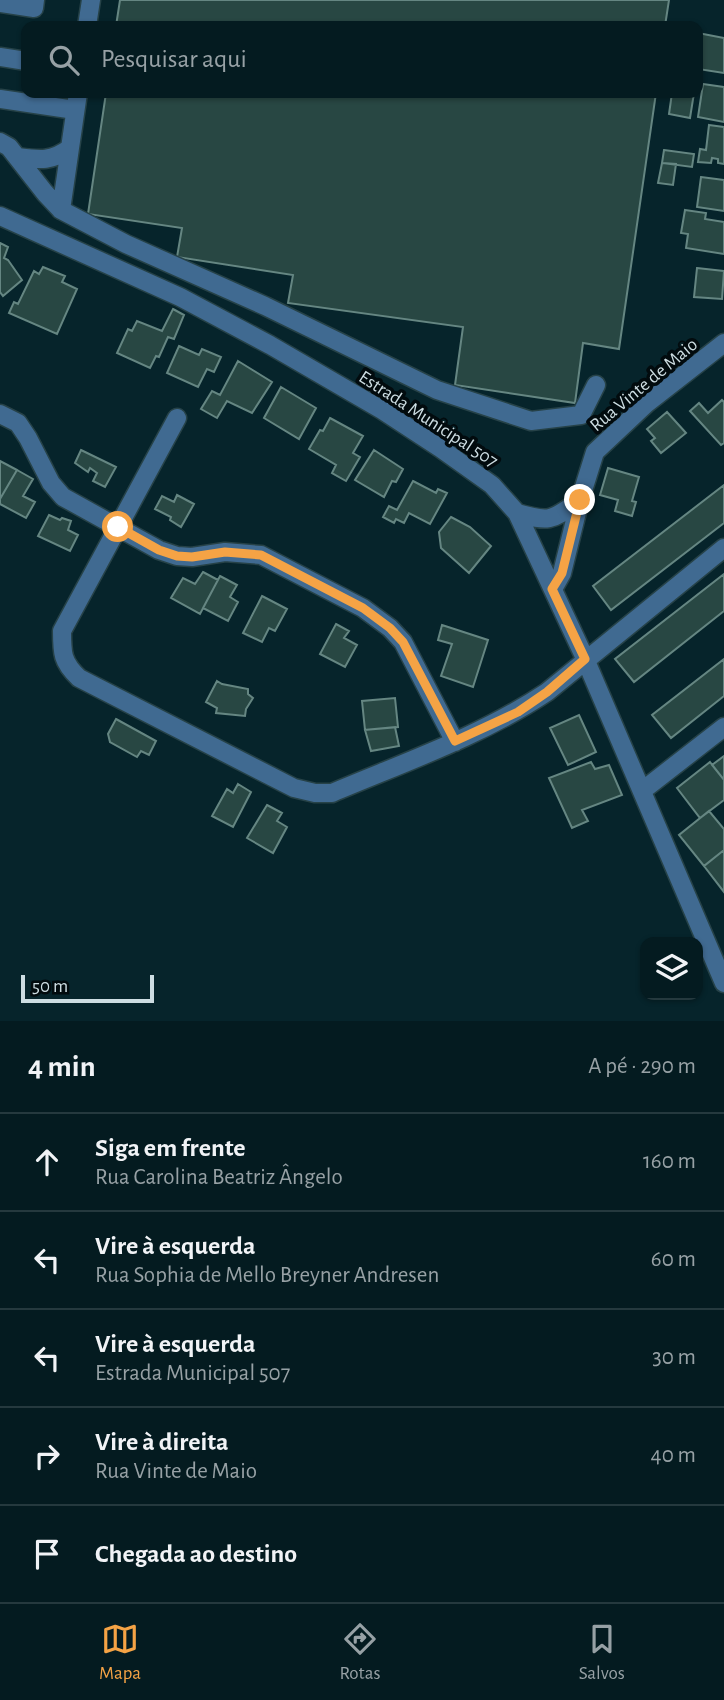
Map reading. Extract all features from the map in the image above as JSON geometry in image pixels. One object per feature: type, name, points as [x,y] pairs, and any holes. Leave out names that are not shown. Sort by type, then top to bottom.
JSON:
[{"type":"street","points":[[0,3],[34,8],[35,0]]},
{"type":"street","points":[[89,21],[91,0]]},
{"type":"street","points":[[0,57],[21,60]]},
{"type":"street","points":[[0,99],[77,101],[61,210]]},
{"type":"street","points":[[0,142],[18,157],[61,210],[125,244],[265,306],[437,390],[531,421],[581,415],[596,385]]},
{"type":"street","points":[[18,157],[43,160],[59,156],[70,148]]},
{"type":"street","name":"Estrada Municipal 507","points":[[0,216],[180,297],[270,345],[382,410],[492,485],[517,513],[585,659],[724,983]]},
{"type":"street","name":"Rua Vinte de Maio","points":[[552,589],[562,573],[595,452],[646,404],[724,343]]},
{"type":"street","points":[[0,414],[18,423],[51,483],[63,497],[159,550],[177,556],[192,557],[225,552],[261,555],[363,608],[390,628],[403,642],[455,741]]},
{"type":"street","points":[[177,418],[62,631],[62,654],[79,678],[294,788],[315,793],[332,793],[518,712],[547,692],[724,548]]},
{"type":"street","points":[[517,513],[539,520],[553,518],[580,500]]},
{"type":"street","points":[[642,791],[724,727]]},
{"type":"building","points":[[120,0],[669,0],[666,21],[117,21]]},
{"type":"building","points":[[703,34],[724,38],[724,73],[703,70]]},
{"type":"building","points":[[703,84],[724,87],[724,122],[698,117]]},
{"type":"building","points":[[105,98],[655,98],[619,349],[583,343],[575,403],[455,385],[463,327],[288,303],[293,275],[177,257],[182,228],[88,214]]},
{"type":"building","points":[[671,98],[693,98],[690,118],[669,114]]},
{"type":"building","points":[[709,125],[724,127],[724,164],[712,158],[711,163],[698,162],[700,149],[706,150]]},
{"type":"building","points":[[664,150],[694,154],[692,167],[662,163]]},
{"type":"building","points":[[662,163],[676,164],[673,185],[658,183]]},
{"type":"building","points":[[701,177],[724,180],[724,211],[697,207]]},
{"type":"building","points":[[685,210],[706,213],[705,219],[724,222],[724,254],[686,248],[688,234],[681,233]]},
{"type":"building","points":[[0,243],[8,247],[4,258],[22,280],[3,296],[0,292]]},
{"type":"building","points":[[43,267],[65,276],[62,282],[77,289],[57,334],[9,313],[14,302],[18,304],[34,271],[39,274]]},
{"type":"building","points":[[697,268],[724,271],[722,299],[694,297]]},
{"type":"building","points":[[173,309],[184,315],[174,339],[168,337],[159,357],[156,356],[150,368],[117,353],[128,329],[132,331],[137,321],[162,331]]},
{"type":"building","points":[[179,346],[199,355],[202,349],[221,357],[214,372],[207,369],[198,387],[167,373]]},
{"type":"building","points":[[238,361],[272,382],[252,413],[227,401],[217,418],[201,409],[212,391],[220,395]]},
{"type":"building","points":[[281,387],[316,408],[299,439],[264,418]]},
{"type":"building","points":[[722,400],[724,443],[721,445],[690,411],[699,403],[708,413]]},
{"type":"building","points":[[667,412],[686,433],[661,453],[651,441],[655,438],[647,429]]},
{"type":"building","points":[[330,418],[363,436],[353,453],[360,457],[346,481],[332,473],[336,465],[309,449]]},
{"type":"building","points":[[81,450],[116,467],[105,487],[93,481],[97,473],[90,468],[88,472],[75,463]]},
{"type":"building","points":[[374,450],[403,469],[396,482],[392,481],[384,497],[355,480]]},
{"type":"building","points":[[0,461],[17,470],[0,499]]},
{"type":"building","points":[[608,468],[639,477],[632,501],[636,502],[632,516],[615,511],[618,500],[600,495]]},
{"type":"building","points":[[17,470],[33,479],[23,496],[35,502],[26,518],[0,504],[0,499]]},
{"type":"building","points":[[413,481],[436,493],[438,489],[447,493],[430,524],[409,513],[404,523],[396,519],[394,523],[383,517],[389,506],[397,510]]},
{"type":"building","points":[[724,485],[724,523],[611,610],[593,586]]},
{"type":"building","points":[[177,495],[194,504],[181,527],[170,520],[171,517],[155,509],[162,496],[174,502]]},
{"type":"building","points":[[49,515],[71,521],[68,530],[78,535],[70,551],[38,536]]},
{"type":"building","points":[[451,517],[470,527],[491,546],[469,573],[441,548],[439,532]]},
{"type":"building","points":[[203,572],[218,580],[200,614],[171,598],[183,578],[195,584]]},
{"type":"building","points":[[724,574],[724,611],[634,682],[615,659]]},
{"type":"building","points":[[220,576],[237,585],[230,597],[238,602],[228,621],[203,608]]},
{"type":"building","points":[[262,596],[287,609],[275,631],[269,628],[262,642],[243,633]]},
{"type":"building","points":[[336,624],[349,631],[344,638],[357,645],[345,667],[320,654]]},
{"type":"building","points":[[442,625],[488,640],[473,687],[441,676],[452,644],[438,640]]},
{"type":"building","points":[[724,659],[724,696],[671,738],[652,715]]},
{"type":"building","points":[[217,681],[248,689],[248,694],[253,698],[245,716],[216,713],[217,708],[206,702]]},
{"type":"building","points":[[395,698],[398,727],[365,730],[362,701]]},
{"type":"building","points":[[579,715],[596,752],[568,765],[550,728]]},
{"type":"building","points":[[116,719],[156,741],[149,755],[141,751],[137,757],[110,742],[108,734]]},
{"type":"building","points":[[395,727],[399,746],[371,751],[365,730]]},
{"type":"building","points":[[724,756],[724,780],[712,765]]},
{"type":"building","points":[[591,762],[595,769],[609,765],[622,795],[582,810],[588,821],[572,828],[549,778]]},
{"type":"building","points":[[710,762],[724,780],[724,800],[700,818],[677,788]]},
{"type":"building","points":[[238,784],[251,792],[233,827],[212,816],[227,789],[233,793]]},
{"type":"building","points":[[267,805],[282,813],[277,821],[287,827],[273,853],[247,838]]},
{"type":"building","points":[[709,811],[724,829],[724,850],[704,866],[679,835]]},
{"type":"building","points":[[724,850],[724,892],[704,866]]},
{"type":"route","points":[[118,527],[159,550],[177,556],[192,557],[225,552],[261,555],[363,608],[390,628],[403,642],[455,741],[518,712],[547,692],[585,659],[552,589],[562,573],[580,500]]}]
